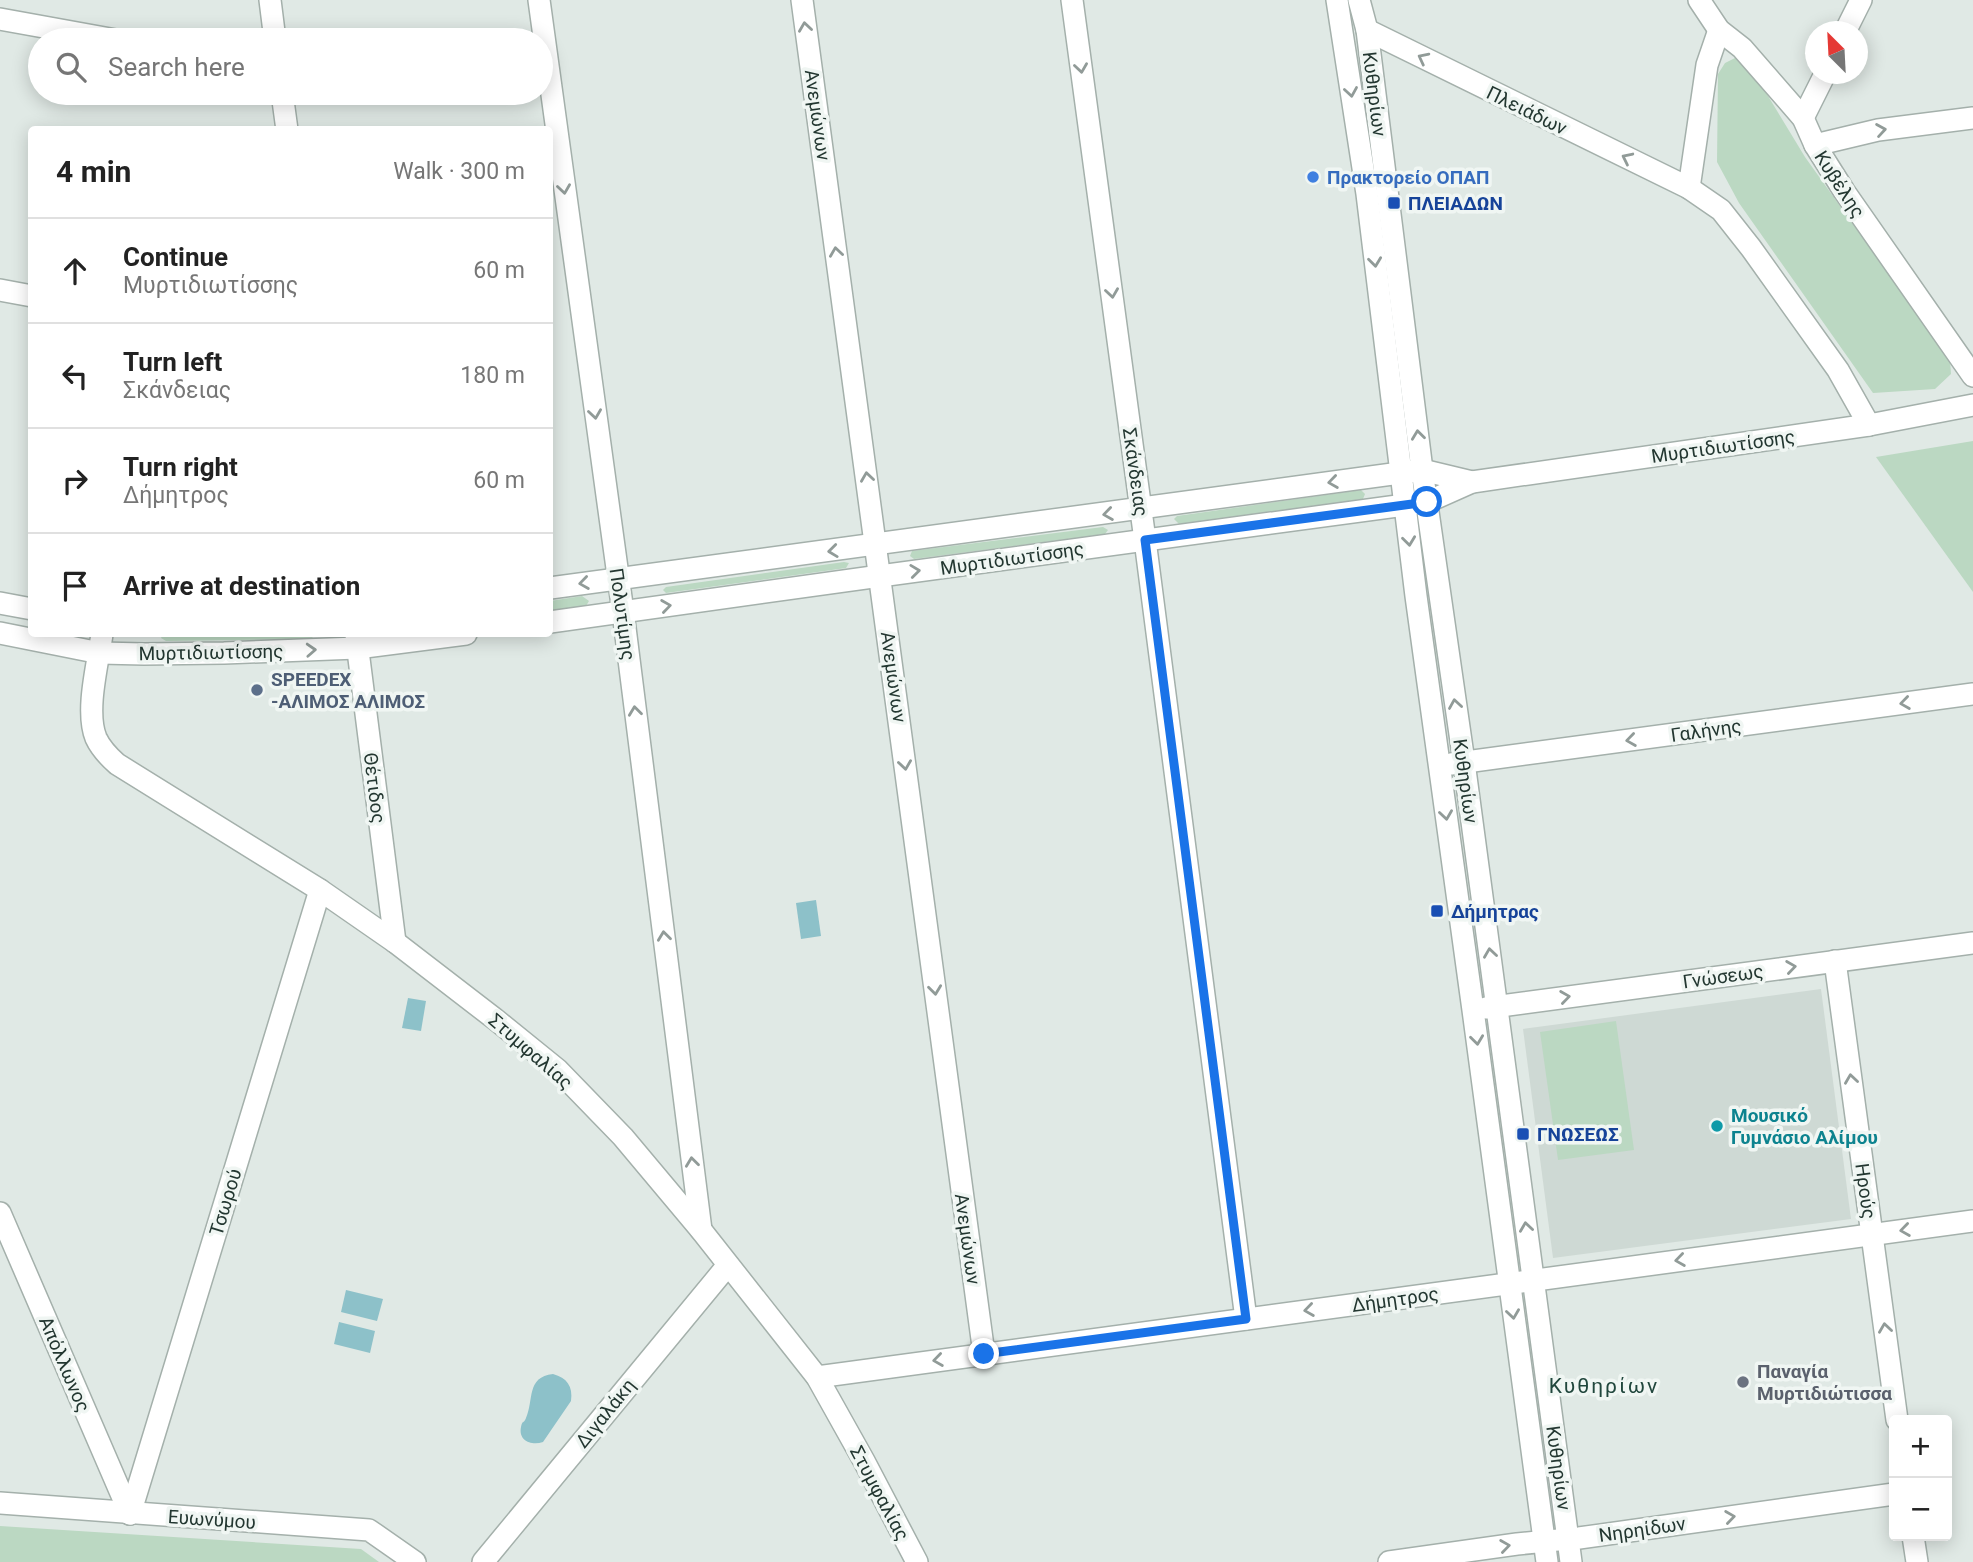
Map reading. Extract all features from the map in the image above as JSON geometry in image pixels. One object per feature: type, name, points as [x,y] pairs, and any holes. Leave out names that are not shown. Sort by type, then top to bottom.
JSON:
[{"type":"street","points":[[270,0],[274,28]]},
{"type":"street","name":"Πολυτίμης","points":[[538,0],[542,28]]},
{"type":"street","name":"Ανεμώνων","points":[[802,0],[984,1354]]},
{"type":"street","name":"Σκάνδειας","points":[[1072,0],[1246,1319]]},
{"type":"street","name":"Κυθηρίων","points":[[1337,0],[1367,194],[1439,765],[1545,1552]]},
{"type":"street","name":"Κυθηρίων","points":[[1359,0],[1367,30],[1422,470],[1464,762],[1571,1562]]},
{"type":"street","name":"Κυβέλης","points":[[1699,0],[1719,30],[1742,48],[1802,118],[1815,145],[1844,191],[1973,376]]},
{"type":"street","points":[[1850,21],[1861,0]]},
{"type":"street","points":[[0,19],[50,28]]},
{"type":"street","name":"Πλειάδων","points":[[1367,30],[1689,188],[1721,210],[1838,370],[1869,425]]},
{"type":"street","points":[[1689,188],[1707,65],[1719,30]]},
{"type":"street","points":[[1802,118],[1820,84]]},
{"type":"street","points":[[284,105],[287,126]]},
{"type":"street","name":"Πολυτίμης","points":[[553,105],[618,579],[701,1230]]},
{"type":"street","points":[[1815,145],[1878,130],[1973,118]]},
{"type":"street","points":[[0,290],[28,295]]},
{"type":"street","name":"Μυρτιδιωτίσσης","points":[[553,622],[1427,502],[1472,482],[1869,425],[1973,405]]},
{"type":"street","name":"Μυρτιδιωτίσσης","points":[[553,588],[1422,470],[1472,482]]},
{"type":"street","points":[[0,603],[28,608]]},
{"type":"street","name":"Μυρτιδιωτίσσης","points":[[0,633],[28,636]]},
{"type":"street","name":"Μυρτιδιωτίσσης","points":[[40,637],[101,643],[144,654],[224,653],[419,637]]},
{"type":"street","name":"Θέτιδος","points":[[356,641],[395,942]]},
{"type":"street","name":"Στυμφαλίας","points":[[101,643],[91,713],[96,738],[103,751],[117,764],[320,890],[395,942],[558,1070],[623,1138],[701,1230],[817,1377],[917,1562]]},
{"type":"street","name":"Γαλήνης","points":[[1439,765],[1973,694]]},
{"type":"street","name":"Τσωρού","points":[[130,1514],[320,890]]},
{"type":"street","name":"Γνώσεως","points":[[1473,1010],[1973,943]]},
{"type":"street","name":"Ηρούς","points":[[1835,961],[1896,1415]]},
{"type":"street","name":"Απόλλωνος","points":[[0,1213],[130,1514]]},
{"type":"street","name":"Δήμητρος","points":[[817,1377],[1973,1221]]},
{"type":"street","name":"Διγαλάκη","points":[[483,1562],[728,1265]]},
{"type":"street","name":"Νηρηίδων","points":[[1389,1562],[1517,1544],[1545,1552],[1568,1539],[1889,1495]]},
{"type":"street","name":"Ευωνύμου","points":[[0,1503],[369,1530],[415,1562]]},
{"type":"street","points":[[1914,1541],[1917,1562]]},
{"type":"shaded area","points":[[1821,989],[1851,1219],[1553,1258],[1523,1029]]},
{"type":"green space","points":[[1737,57],[1748,63],[1805,157],[1950,360],[1951,374],[1935,389],[1873,393],[1739,203],[1717,162],[1718,74],[1725,63]]},
{"type":"green space","points":[[1973,441],[1973,592],[1876,457]]},
{"type":"green space","points":[[1361,490],[1365,494],[1363,499],[1179,524],[1174,519],[1177,516]]},
{"type":"green space","points":[[1103,527],[1108,530],[1105,534],[914,559],[910,556],[912,551]]},
{"type":"green space","points":[[849,563],[846,568],[666,593],[663,590],[666,587]]},
{"type":"green space","points":[[582,596],[589,601],[586,606],[553,611],[553,601]]},
{"type":"green space","points":[[162,637],[313,637],[166,641]]},
{"type":"green space","points":[[1616,1021],[1634,1150],[1558,1160],[1540,1032]]},
{"type":"green space","points":[[0,1526],[361,1549],[379,1562],[0,1562]]},
{"type":"water","points":[[816,900],[821,936],[801,939],[796,903]]},
{"type":"water","points":[[408,998],[426,1001],[421,1031],[402,1028]]},
{"type":"water","points":[[346,1290],[383,1299],[377,1321],[341,1312]]},
{"type":"water","points":[[339,1322],[375,1331],[370,1353],[334,1344]]},
{"type":"water","points":[[553,1374],[568,1383],[571,1401],[543,1442],[530,1443],[524,1439],[521,1432],[532,1390],[544,1376]]},
{"type":"place","name":"Πρακτορείο ΟΠΑΠ","points":[[1313,177]]},
{"type":"place","name":"ΠΛΕΙΑΔΩΝ","points":[[1394,203]]},
{"type":"place","name":"SPEEDEX -ΑΛΙΜΟΣ ΑΛΙΜΟΣ","points":[[257,690]]},
{"type":"place","name":"Δήμητρας","points":[[1437,911]]},
{"type":"place","name":"Μουσικό Γυμνάσιο Αλίμου","points":[[1717,1126]]},
{"type":"place","name":"ΓΝΩΣΕΩΣ","points":[[1523,1134]]},
{"type":"place","name":"Παναγία Μυρτιδιώτισσα","points":[[1743,1382]]},
{"type":"district","name":"Κυθηρίων","points":[[1604,1386]]},
{"type":"route","points":[[984,1354],[1246,1319],[1145,540],[1427,502]]}]
